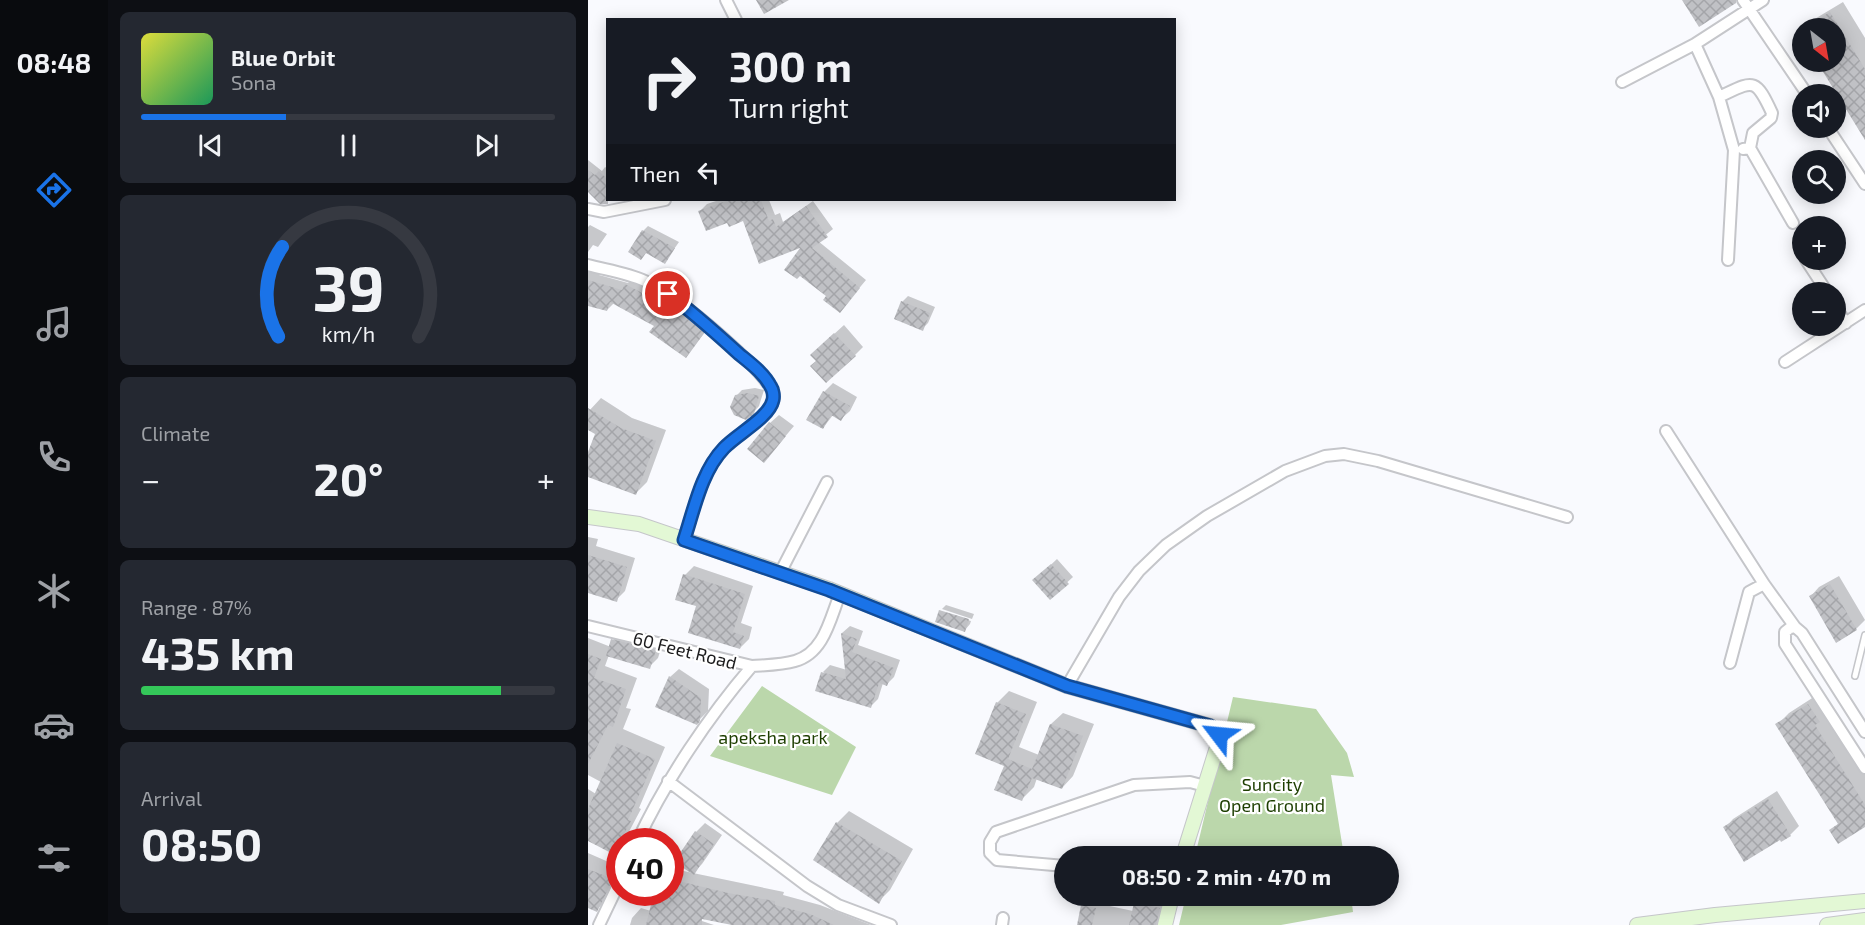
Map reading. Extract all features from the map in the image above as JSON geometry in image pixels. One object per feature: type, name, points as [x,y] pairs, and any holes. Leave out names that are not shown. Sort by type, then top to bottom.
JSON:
[{"type":"street","points":[[726,0],[735,18]]},
{"type":"street","points":[[1622,82],[1695,44],[1746,4],[1763,0]]},
{"type":"street","points":[[1746,4],[1800,84]]},
{"type":"street","points":[[1695,44],[1719,97],[1734,150],[1728,260]]},
{"type":"street","points":[[1719,97],[1744,85],[1751,84],[1760,89],[1772,113],[1771,118],[1753,134],[1750,148],[1792,221]]},
{"type":"street","points":[[1835,138],[1865,184]]},
{"type":"street","points":[[1734,150],[1750,148]]},
{"type":"street","points":[[588,209],[604,212],[661,201]]},
{"type":"street","points":[[588,265],[643,280],[668,294],[688,308],[761,374],[772,387],[774,398],[770,408],[738,434],[714,459],[705,477],[684,540]]},
{"type":"street","points":[[1846,323],[1865,310]]},
{"type":"street","points":[[1785,362],[1826,336]]},
{"type":"street","points":[[1666,431],[1764,584],[1795,627],[1802,633],[1865,732]]},
{"type":"street","points":[[1067,686],[1119,597],[1139,571],[1166,545],[1207,516],[1285,471],[1325,456],[1344,454],[1378,461],[1567,517]]},
{"type":"street","points":[[780,573],[827,482]]},
{"type":"street","points":[[588,518],[639,524],[840,594],[1067,686],[1215,729],[1219,735],[1218,744],[1185,846]]},
{"type":"street","points":[[1730,663],[1749,592],[1764,584]]},
{"type":"street","points":[[752,666],[792,662],[815,651],[840,594]]},
{"type":"street","name":"60 Feet Road","points":[[588,626],[752,666],[735,685],[668,781],[645,828]]},
{"type":"street","points":[[1795,627],[1785,632],[1785,644],[1865,768]]},
{"type":"street","points":[[668,781],[807,886],[838,905],[891,925]]},
{"type":"street","points":[[1054,865],[997,860],[990,853],[990,842],[996,832],[1134,785],[1190,782],[1205,786]]},
{"type":"street","points":[[1637,925],[1865,901]]},
{"type":"street","points":[[600,925],[608,906]]},
{"type":"street","points":[[1164,925],[1169,906]]},
{"type":"street","points":[[1827,925],[1865,920]]},
{"type":"lane","points":[[1855,676],[1865,634]]},
{"type":"green space","name":"apeksha park","points":[[762,686],[856,747],[832,795],[710,756]]},
{"type":"green space","name":"Suncity Open Ground","points":[[1233,697],[1316,709],[1347,753],[1354,777],[1331,775],[1342,846],[1197,846]]},
{"type":"green space","points":[[1184,906],[1352,906],[1353,912],[1281,925],[1179,925]]},
{"type":"building","points":[[756,0],[789,0],[764,14]]},
{"type":"building","points":[[1682,0],[1736,0],[1736,3],[1699,27]]},
{"type":"building","points":[[1830,12],[1834,18],[1820,18]]},
{"type":"building","points":[[1846,38],[1865,69],[1865,140],[1846,109],[1846,84],[1831,84],[1823,72],[1846,72]]},
{"type":"building","points":[[588,170],[595,175],[599,171],[606,178],[608,204],[600,204],[588,192]]},
{"type":"building","points":[[726,201],[761,201],[769,221],[773,219],[776,227],[806,206],[828,237],[812,248],[860,288],[840,313],[823,300],[826,296],[800,276],[797,279],[784,270],[800,248],[759,264],[743,221],[729,227],[727,223],[706,231],[698,211]]},
{"type":"building","points":[[642,230],[675,248],[665,264],[646,253],[641,260],[628,252]]},
{"type":"building","points":[[588,280],[622,290],[625,284],[667,306],[669,304],[705,332],[686,358],[649,332],[654,326],[610,302],[607,311],[588,306]]},
{"type":"building","points":[[901,301],[930,313],[923,331],[894,319]]},
{"type":"building","points":[[834,333],[856,356],[826,383],[810,366],[816,361],[810,355]]},
{"type":"building","points":[[823,391],[850,406],[841,421],[831,415],[823,429],[806,420]]},
{"type":"building","points":[[748,393],[759,396],[754,414],[746,420],[734,415],[730,407],[735,395]]},
{"type":"building","points":[[588,408],[621,428],[656,441],[636,495],[588,477],[588,452],[595,434],[588,430]]},
{"type":"building","points":[[769,422],[786,436],[764,463],[747,449]]},
{"type":"building","points":[[588,555],[627,567],[617,602],[588,593]]},
{"type":"building","points":[[1051,564],[1069,584],[1050,600],[1032,580]]},
{"type":"building","points":[[683,574],[745,594],[733,632],[744,636],[740,649],[688,633],[696,606],[675,600]]},
{"type":"building","points":[[1830,584],[1857,630],[1836,643],[1809,596]]},
{"type":"building","points":[[939,610],[969,619],[965,632],[935,622]]},
{"type":"building","points":[[841,633],[857,639],[852,652],[894,668],[887,686],[879,683],[871,708],[815,691],[821,672],[846,679]]},
{"type":"building","points":[[611,639],[656,650],[650,669],[606,656]]},
{"type":"building","points":[[588,654],[601,659],[594,678],[626,689],[613,727],[608,725],[588,764]]},
{"type":"building","points":[[669,676],[701,698],[700,721],[697,725],[655,707]]},
{"type":"building","points":[[996,702],[1026,714],[1008,759],[1032,769],[1050,724],[1083,736],[1062,789],[1032,778],[1022,801],[994,790],[1004,766],[975,754]]},
{"type":"building","points":[[1808,704],[1820,722],[1815,725],[1865,805],[1865,827],[1838,844],[1829,830],[1838,824],[1775,724]]},
{"type":"building","points":[[617,743],[655,759],[628,820],[631,821],[627,828],[606,828],[606,850],[588,841],[588,809]]},
{"type":"building","points":[[1768,799],[1791,836],[1781,842],[1780,840],[1744,862],[1723,827]]},
{"type":"building","points":[[836,822],[902,861],[879,904],[813,860]]},
{"type":"building","points":[[695,831],[714,844],[694,875],[684,868],[684,847]]},
{"type":"building","points":[[588,869],[606,876],[606,893],[597,912],[588,908]]},
{"type":"building","points":[[684,882],[775,901],[775,905],[810,914],[834,925],[732,925],[702,919],[702,925],[646,925],[651,906],[684,906]]},
{"type":"building","points":[[1081,906],[1096,908],[1092,925],[1077,925]]},
{"type":"building","points":[[1133,906],[1160,908],[1156,925],[1129,925]]},
{"type":"route","points":[[668,294],[688,308],[761,374],[772,387],[774,398],[770,408],[738,434],[714,459],[705,477],[684,540],[829,590],[1067,686],[1210,726],[1219,735]]}]
